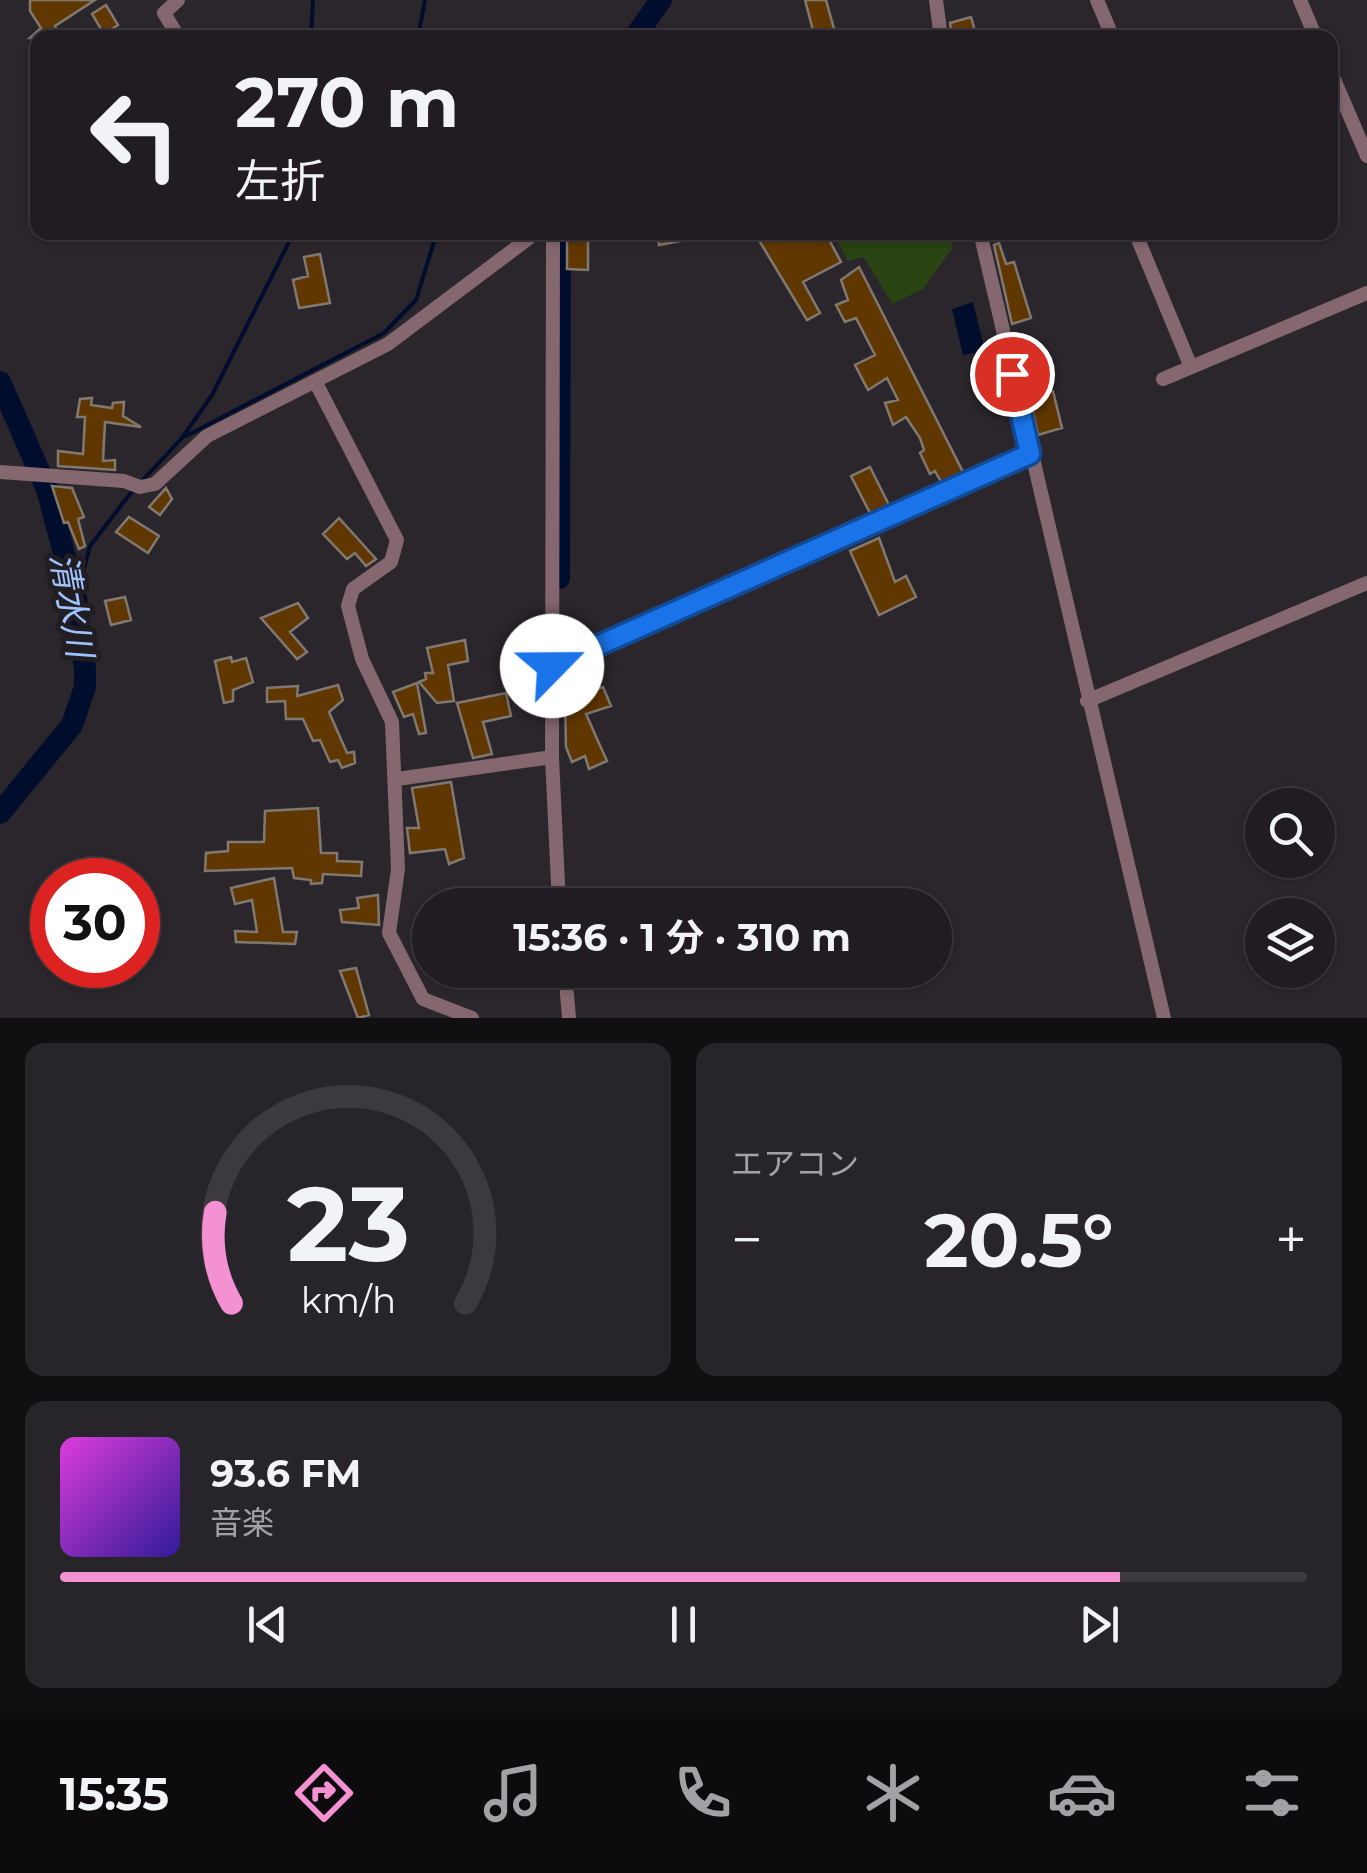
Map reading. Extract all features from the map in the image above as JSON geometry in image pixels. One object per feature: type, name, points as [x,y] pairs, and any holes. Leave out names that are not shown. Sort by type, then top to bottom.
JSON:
[{"type":"street","points":[[174,30],[164,13],[178,0]]},
{"type":"street","points":[[936,0],[940,30]]},
{"type":"street","points":[[1097,0],[1110,30]]},
{"type":"street","points":[[1300,0],[1313,30]]},
{"type":"street","points":[[1338,89],[1367,156]]},
{"type":"street","points":[[0,472],[154,484],[207,436],[388,344],[526,240]]},
{"type":"street","points":[[552,240],[552,758],[558,888]]},
{"type":"street","points":[[982,240],[1164,1018]]},
{"type":"street","points":[[1139,240],[1190,367]]},
{"type":"street","points":[[1162,379],[1367,292]]},
{"type":"street","points":[[316,383],[397,540],[391,562],[354,588],[348,606],[362,659],[392,722],[397,779],[392,942],[423,998],[472,1018]]},
{"type":"street","points":[[552,666],[1030,454]]},
{"type":"street","points":[[1087,701],[1367,582]]},
{"type":"street","points":[[397,779],[552,758]]},
{"type":"street","points":[[567,988],[570,1018]]},
{"type":"green space","points":[[837,240],[951,240],[953,247],[923,289],[892,304],[864,257],[848,261]]},
{"type":"water","points":[[973,302],[985,351],[963,355],[952,309]]},
{"type":"building","points":[[30,0],[95,0],[55,26],[57,30],[39,30],[30,11]]},
{"type":"building","points":[[805,0],[826,0],[834,29],[813,30]]},
{"type":"building","points":[[106,5],[118,25],[102,30],[92,14]]},
{"type":"building","points":[[971,17],[975,30],[951,30],[950,23]]},
{"type":"building","points":[[567,240],[588,240],[588,270],[567,269]]},
{"type":"building","points":[[658,240],[686,240],[659,245]]},
{"type":"building","points":[[759,240],[829,240],[841,262],[803,282],[820,313],[807,320]]},
{"type":"building","points":[[999,243],[1006,264],[1014,262],[1031,318],[1012,324],[994,245]]},
{"type":"building","points":[[320,254],[330,303],[299,308],[293,280],[308,276],[304,257]]},
{"type":"building","points":[[859,267],[963,472],[941,482],[935,471],[930,474],[920,453],[924,450],[920,438],[906,417],[893,425],[885,403],[898,400],[887,378],[868,390],[855,365],[875,355],[856,318],[845,322],[836,305],[848,300],[841,280]]},
{"type":"building","points":[[1031,366],[1042,392],[1053,391],[1062,428],[1038,435],[1023,368]]},
{"type":"building","points":[[92,398],[91,405],[112,408],[113,403],[124,402],[123,416],[141,427],[105,422],[103,461],[115,460],[115,470],[58,466],[58,451],[83,454],[85,417],[77,417],[80,399]]},
{"type":"building","points":[[870,467],[889,505],[870,513],[851,476]]},
{"type":"building","points":[[52,486],[72,488],[84,517],[78,519],[85,546],[79,549],[68,522],[64,523]]},
{"type":"building","points":[[166,488],[172,499],[160,515],[149,507]]},
{"type":"building","points":[[129,517],[159,536],[148,553],[116,532]]},
{"type":"building","points":[[339,518],[376,559],[366,566],[355,553],[347,559],[323,534]]},
{"type":"building","points":[[879,538],[895,582],[906,576],[916,597],[879,615],[850,551]]},
{"type":"building","points":[[125,597],[131,620],[111,625],[105,601]]},
{"type":"building","points":[[298,603],[308,618],[290,632],[307,652],[297,659],[261,618]]},
{"type":"building","points":[[465,640],[468,661],[448,665],[454,701],[437,703],[419,682],[426,679],[425,673],[433,673],[427,648]]},
{"type":"building","points":[[231,657],[232,662],[246,658],[253,682],[233,690],[233,701],[224,703],[215,661]]},
{"type":"building","points":[[417,683],[426,733],[419,734],[413,714],[404,717],[393,692]]},
{"type":"building","points":[[338,685],[343,700],[329,712],[347,753],[354,752],[355,763],[342,768],[338,760],[330,762],[320,740],[313,741],[303,719],[286,719],[285,701],[267,702],[267,688],[298,686],[297,696]]},
{"type":"building","points":[[603,687],[611,706],[586,714],[607,761],[589,769],[585,756],[572,762],[566,747],[565,700]]},
{"type":"building","points":[[506,693],[511,716],[483,722],[492,754],[473,758],[457,703]]},
{"type":"building","points":[[451,782],[464,858],[449,864],[445,849],[410,853],[407,828],[419,828],[412,788]]},
{"type":"building","points":[[318,808],[321,853],[337,853],[337,861],[362,862],[361,876],[323,874],[322,883],[311,884],[311,880],[294,878],[292,868],[205,871],[206,853],[228,851],[228,842],[264,842],[265,811]]},
{"type":"building","points":[[274,878],[283,932],[297,932],[295,944],[236,942],[235,931],[257,932],[252,900],[235,904],[231,888]]},
{"type":"building","points":[[378,895],[379,925],[342,922],[340,910],[359,908],[357,898]]},
{"type":"building","points":[[356,968],[369,1015],[358,1018],[340,971]]},
{"type":"waterway","points":[[311,30],[313,0]]},
{"type":"waterway","points":[[419,30],[425,0]]},
{"type":"waterway","name":"清水川","points":[[640,30],[661,0]]},
{"type":"waterway","points":[[140,483],[182,438],[212,395],[290,240]]},
{"type":"waterway","points":[[186,436],[384,333],[416,300],[435,240]]},
{"type":"waterway","name":"清水川","points":[[559,578],[560,240]]},
{"type":"waterway","name":"清水川","points":[[0,382],[47,489],[76,598],[85,670],[85,687],[72,725],[0,813]]},
{"type":"waterway","points":[[76,598],[90,546],[133,490]]},
{"type":"route","points":[[552,666],[1030,454],[1012,374]]}]
